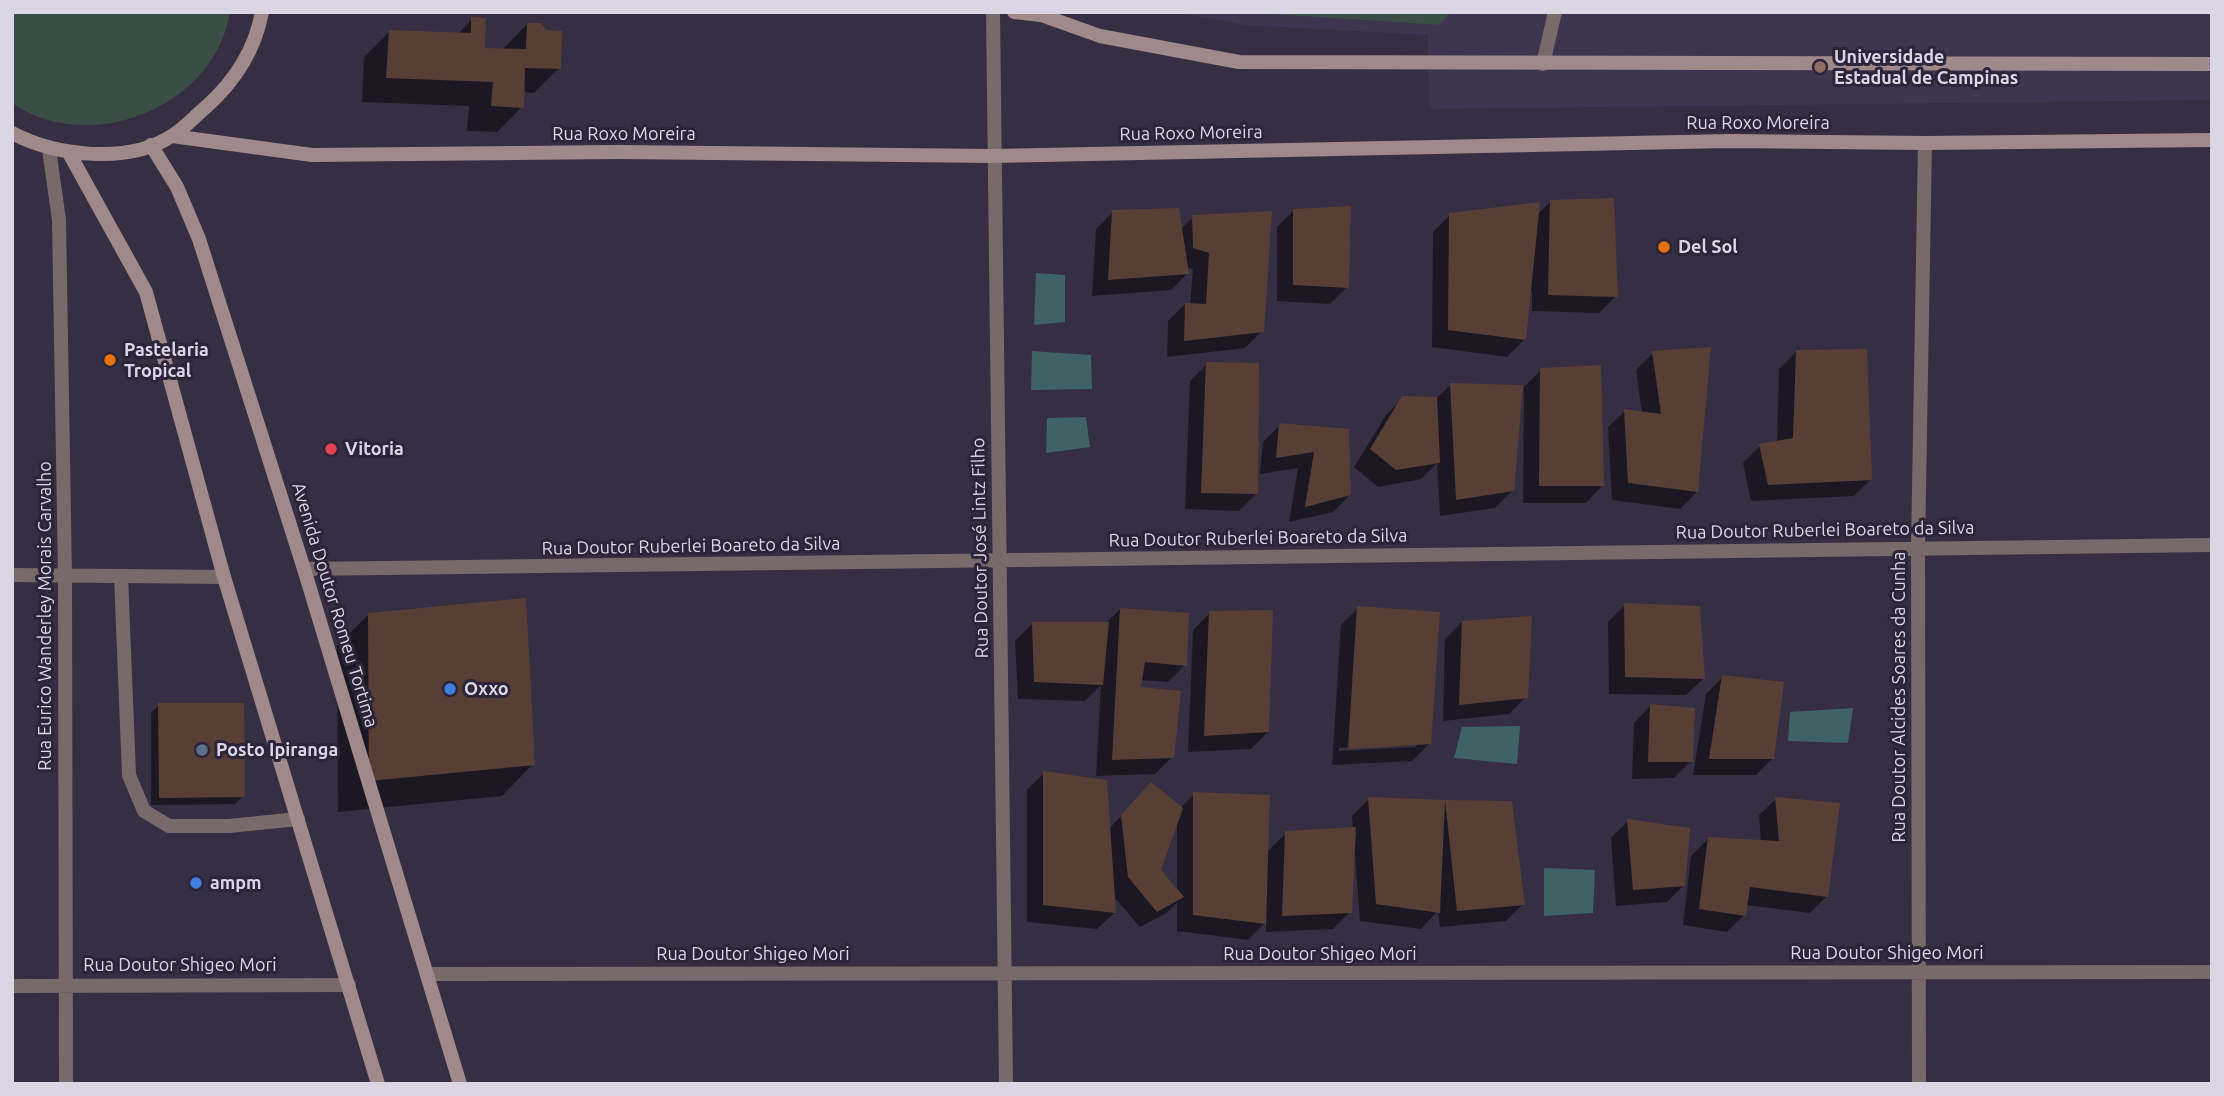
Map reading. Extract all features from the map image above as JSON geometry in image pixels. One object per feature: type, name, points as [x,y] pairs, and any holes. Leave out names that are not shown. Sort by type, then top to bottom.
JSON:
[{"type":"main road","points":[[12,133],[49,149],[69,153],[111,154],[151,145],[172,136],[223,92],[257,39],[262,12]]},
{"type":"main road","points":[[1014,12],[1041,15],[1100,36],[1239,62],[2212,64]]},
{"type":"main road","name":"Rua Roxo Moreira","points":[[172,136],[312,155],[632,152],[993,156],[1730,141],[1925,143],[2212,140]]},
{"type":"main road","name":"Avenida Doutor Romeu Tortima","points":[[151,145],[177,187],[200,239],[304,569],[460,1084]]},
{"type":"main road","points":[[69,153],[146,292],[224,577],[377,1084]]},
{"type":"street","name":"Rua Doutor José Lintz Filho","points":[[993,12],[1006,1084]]},
{"type":"street","points":[[1543,64],[1555,12]]},
{"type":"street","name":"Rua Doutor Alcides Soares da Cunha","points":[[1919,1084],[1918,547],[1925,143]]},
{"type":"street","name":"Rua Eurico Wanderley Morais Carvalho","points":[[49,149],[59,220],[65,575],[66,1084]]},
{"type":"street","name":"Rua Doutor Ruberlei Boareto da Silva","points":[[304,569],[2212,545]]},
{"type":"street","points":[[12,575],[224,577]]},
{"type":"street","points":[[121,576],[129,775],[144,811],[169,826],[229,827],[298,819]]},
{"type":"street","name":"Rua Doutor Shigeo Mori","points":[[427,974],[2212,972]]},
{"type":"street","name":"Rua Doutor Shigeo Mori","points":[[12,986],[349,985]]},
{"type":"shaded area","points":[[12,12],[230,12],[220,45],[201,74],[175,97],[145,113],[111,123],[77,125],[43,118],[12,103]]},
{"type":"shaded area","name":"Universidade Estadual de Campinas","points":[[1171,12],[1237,12],[1438,25],[1451,12],[2212,12],[2212,100],[1429,109],[1428,35],[1245,25]]},
{"type":"shaded area","points":[[1237,12],[1451,12],[1439,25]]},
{"type":"shaded area","points":[[1036,273],[1065,275],[1065,322],[1034,325]]},
{"type":"shaded area","points":[[1032,351],[1091,355],[1092,389],[1031,390]]},
{"type":"shaded area","points":[[1086,417],[1090,447],[1046,453],[1047,418]]},
{"type":"shaded area","points":[[1853,708],[1848,743],[1788,741],[1790,712]]},
{"type":"shaded area","points":[[1520,726],[1517,764],[1454,758],[1462,727]]},
{"type":"shaded area","points":[[1544,868],[1595,870],[1593,913],[1544,916]]},
{"type":"building","points":[[471,17],[486,18],[485,48],[526,49],[527,23],[541,23],[546,30],[562,31],[561,69],[525,68],[524,108],[491,106],[493,82],[386,78],[389,30],[471,33]]},
{"type":"building","points":[[1614,198],[1618,297],[1548,295],[1550,200]]},
{"type":"building","points":[[1540,202],[1526,340],[1448,330],[1449,213]]},
{"type":"building","points":[[1351,206],[1349,288],[1293,285],[1293,209]]},
{"type":"building","points":[[1179,208],[1189,274],[1108,280],[1112,210]]},
{"type":"building","points":[[1272,211],[1264,332],[1184,341],[1185,303],[1206,304],[1209,253],[1193,248],[1192,215]]},
{"type":"building","points":[[1711,347],[1698,492],[1628,483],[1624,409],[1661,414],[1652,351]]},
{"type":"building","points":[[1867,349],[1872,480],[1768,485],[1759,444],[1793,438],[1796,350]]},
{"type":"building","points":[[1206,362],[1259,363],[1258,494],[1201,493]]},
{"type":"building","points":[[1601,365],[1604,486],[1539,486],[1540,368]]},
{"type":"building","points":[[1450,383],[1523,385],[1514,491],[1456,500]]},
{"type":"building","points":[[1402,396],[1437,397],[1440,463],[1396,470],[1370,449]]},
{"type":"building","points":[[1279,423],[1349,429],[1351,495],[1305,507],[1314,452],[1276,458]]},
{"type":"building","name":"Oxxo","points":[[526,598],[535,765],[369,781],[368,613]]},
{"type":"building","points":[[1624,603],[1700,606],[1705,679],[1625,677]]},
{"type":"building","points":[[1357,606],[1440,612],[1431,744],[1348,749]]},
{"type":"building","points":[[1120,608],[1189,613],[1187,666],[1145,662],[1141,687],[1181,691],[1174,758],[1112,760]]},
{"type":"building","points":[[1273,610],[1269,732],[1204,736],[1209,611]]},
{"type":"building","points":[[1532,616],[1528,698],[1459,705],[1462,621]]},
{"type":"building","points":[[1032,622],[1109,622],[1103,685],[1034,682]]},
{"type":"building","points":[[1722,675],[1784,682],[1774,759],[1709,759]]},
{"type":"building","name":"Posto Ipiranga","points":[[158,703],[244,703],[245,797],[159,798]]},
{"type":"building","points":[[1650,704],[1695,708],[1693,762],[1648,762]]},
{"type":"building","points":[[1043,771],[1107,780],[1116,913],[1043,905]]},
{"type":"building","points":[[1151,782],[1183,808],[1161,870],[1184,897],[1157,912],[1128,877],[1121,815]]},
{"type":"building","points":[[1193,792],[1270,795],[1266,924],[1193,915]]},
{"type":"building","points":[[1368,797],[1445,800],[1440,913],[1376,904]]},
{"type":"building","points":[[1775,797],[1840,803],[1828,897],[1750,887],[1746,916],[1699,909],[1708,837],[1779,841]]},
{"type":"building","points":[[1445,800],[1512,801],[1525,905],[1457,911]]},
{"type":"building","points":[[1627,819],[1690,828],[1685,886],[1633,890]]},
{"type":"building","points":[[1356,827],[1352,913],[1282,916],[1285,831]]},
{"type":"place","name":"Universidade Estadual de Campinas","points":[[1820,67]]},
{"type":"place","name":"Del Sol","points":[[1664,247]]},
{"type":"place","name":"Pastelaria Tropical","points":[[110,360]]},
{"type":"place","name":"Vitoria","points":[[331,449]]},
{"type":"place","name":"Oxxo","points":[[450,689]]},
{"type":"place","name":"Posto Ipiranga","points":[[202,750]]},
{"type":"place","name":"ampm","points":[[196,883]]}]
